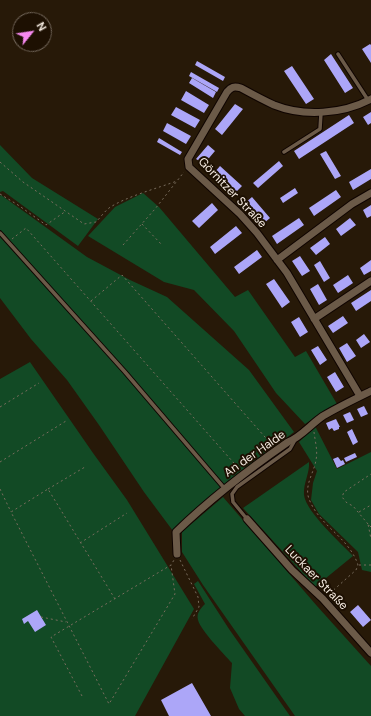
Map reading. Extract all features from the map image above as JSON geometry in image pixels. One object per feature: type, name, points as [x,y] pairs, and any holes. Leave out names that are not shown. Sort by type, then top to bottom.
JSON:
[{"type":"street","name":"Görnitzer Straße","points":[[360,396],[277,260],[240,214],[189,167],[188,159],[226,92],[235,86],[276,105],[304,111],[321,112],[342,110],[370,100]]},
{"type":"street","points":[[277,260],[352,204],[371,192]]},
{"type":"street","points":[[314,319],[371,281]]},
{"type":"street","name":"An der Halde","points":[[177,554],[176,532],[225,489],[276,450],[295,439],[312,424],[334,410],[371,391]]},
{"type":"street","name":"Luckaer Straße","points":[[247,519],[292,570],[323,599],[371,653]]},
{"type":"lane","points":[[338,54],[370,100]]},
{"type":"lane","points":[[284,152],[320,129],[321,112]]},
{"type":"lane","points":[[0,233],[130,378],[225,489]]},
{"type":"lane","points":[[247,519],[233,502],[232,494],[237,488],[290,450],[295,439]]},
{"type":"path","points":[[0,162],[22,182],[84,224],[96,222],[108,209],[116,204],[149,190],[177,181]]},
{"type":"path","points":[[124,245],[189,167]]},
{"type":"path","points":[[0,194],[46,225],[66,211]]},
{"type":"path","points":[[141,224],[162,245]]},
{"type":"path","points":[[9,242],[26,228],[244,474]]},
{"type":"path","points":[[91,301],[122,275],[276,450]]},
{"type":"path","points":[[0,407],[39,383]]},
{"type":"path","points":[[0,462],[66,421]]},
{"type":"path","points":[[312,424],[317,460],[309,483],[309,498],[321,520],[352,550],[358,565],[356,570],[323,599]]},
{"type":"path","points":[[11,512],[85,467]]},
{"type":"path","points":[[371,474],[344,492],[342,497],[371,527]]},
{"type":"path","points":[[0,489],[109,704],[175,594],[171,565]]},
{"type":"path","points":[[48,489],[115,599]]},
{"type":"path","points":[[359,513],[371,505]]},
{"type":"path","points":[[80,543],[127,513]]},
{"type":"path","points":[[368,524],[371,539]]},
{"type":"path","points":[[82,696],[51,637],[171,565],[177,554]]},
{"type":"path","points":[[177,554],[198,597],[199,607],[192,620]]},
{"type":"path","points":[[358,565],[371,565]]},
{"type":"path","points":[[41,617],[67,622]]},
{"type":"green space","points":[[0,145],[32,178],[98,219],[78,246],[3,191],[0,192]]},
{"type":"green space","points":[[143,193],[159,207],[235,297],[248,290],[295,357],[306,351],[337,404],[305,424],[276,393],[234,331],[194,290],[164,282],[88,236],[115,207]]},
{"type":"green space","points":[[1,195],[87,257],[130,280],[167,297],[249,370],[294,432],[244,471],[173,531],[144,492],[67,380],[31,339],[0,298]]},
{"type":"green space","points":[[30,362],[127,500],[194,609],[135,716],[0,716],[0,379]]},
{"type":"green space","points":[[315,426],[337,469],[371,452],[371,572],[362,570],[358,552],[319,514],[311,500],[313,483],[317,471],[299,442]]},
{"type":"green space","points":[[309,462],[304,491],[306,502],[317,518],[353,556],[315,587],[243,508]]},
{"type":"green space","points":[[223,497],[371,666],[371,716],[295,716],[203,585],[182,552],[182,532]]},
{"type":"green space","points":[[198,581],[229,629],[290,716],[245,716],[239,709],[230,688],[232,663],[208,636],[198,620],[198,613],[205,604],[194,584]]},
{"type":"building","points":[[370,44],[371,45],[371,63],[362,49]]},
{"type":"building","points":[[331,54],[353,88],[345,93],[324,60]]},
{"type":"building","points":[[197,61],[225,77],[223,81],[195,65]]},
{"type":"building","points":[[292,66],[314,99],[306,104],[284,71]]},
{"type":"building","points":[[191,72],[219,88],[217,92],[189,76]]},
{"type":"building","points":[[192,78],[216,92],[213,98],[189,83]]},
{"type":"building","points":[[186,91],[209,105],[204,113],[181,100]]},
{"type":"building","points":[[235,104],[243,109],[222,135],[215,129]]},
{"type":"building","points":[[176,107],[200,120],[195,128],[171,115]]},
{"type":"building","points":[[371,112],[371,123],[368,125],[363,117]]},
{"type":"building","points":[[349,115],[354,123],[299,159],[294,151]]},
{"type":"building","points":[[167,123],[191,136],[186,144],[163,131]]},
{"type":"building","points":[[159,138],[182,152],[180,155],[157,142]]},
{"type":"building","points":[[208,145],[215,151],[204,164],[196,159]]},
{"type":"building","points":[[326,151],[341,176],[335,179],[320,154]]},
{"type":"building","points":[[279,161],[283,166],[258,188],[253,183]]},
{"type":"building","points":[[220,166],[242,186],[235,193],[214,173]]},
{"type":"building","points":[[371,169],[371,179],[353,190],[349,182]]},
{"type":"building","points":[[295,188],[298,193],[283,203],[280,198]]},
{"type":"building","points":[[336,190],[341,197],[314,216],[309,208]]},
{"type":"building","points":[[252,197],[270,218],[263,224],[245,203]]},
{"type":"building","points":[[212,203],[218,210],[199,228],[192,221]]},
{"type":"building","points":[[371,205],[371,216],[367,218],[363,210]]},
{"type":"building","points":[[299,218],[304,225],[277,244],[272,236]]},
{"type":"building","points":[[350,218],[356,225],[341,236],[336,229]]},
{"type":"building","points":[[236,226],[242,233],[215,254],[210,247]]},
{"type":"building","points":[[325,237],[330,244],[316,255],[310,248]]},
{"type":"building","points":[[257,250],[262,257],[239,274],[234,267]]},
{"type":"building","points":[[300,256],[310,271],[302,276],[292,261]]},
{"type":"building","points":[[371,260],[371,271],[364,275],[360,268]]},
{"type":"building","points":[[320,261],[330,278],[324,282],[314,265]]},
{"type":"building","points":[[348,275],[353,283],[338,293],[333,285]]},
{"type":"building","points":[[274,279],[290,302],[282,308],[266,284]]},
{"type":"building","points":[[318,284],[327,300],[319,305],[310,289]]},
{"type":"building","points":[[371,290],[371,301],[356,311],[351,303]]},
{"type":"building","points":[[343,316],[348,323],[333,333],[328,326]]},
{"type":"building","points":[[299,317],[308,332],[300,337],[291,322]]},
{"type":"building","points":[[364,334],[370,342],[361,348],[356,340]]},
{"type":"building","points":[[347,343],[356,356],[347,362],[339,348]]},
{"type":"building","points":[[318,346],[327,360],[320,365],[311,350]]},
{"type":"building","points":[[335,372],[344,387],[336,392],[327,377]]},
{"type":"building","points":[[364,406],[368,414],[361,417],[357,409]]},
{"type":"building","points":[[350,412],[354,420],[347,423],[343,415]]},
{"type":"building","points":[[336,419],[340,427],[339,429],[334,431],[332,428],[329,430],[326,423]]},
{"type":"building","points":[[352,429],[358,442],[353,445],[347,432]]},
{"type":"building","points":[[355,453],[357,457],[346,462],[344,458]]},
{"type":"building","points":[[338,457],[341,461],[343,460],[345,464],[337,468],[333,459]]},
{"type":"building","points":[[358,605],[371,620],[363,627],[350,612]]},
{"type":"building","points":[[37,610],[46,625],[35,632],[28,621],[24,624],[22,619]]},
{"type":"building","points":[[192,683],[211,716],[169,716],[161,700]]}]
